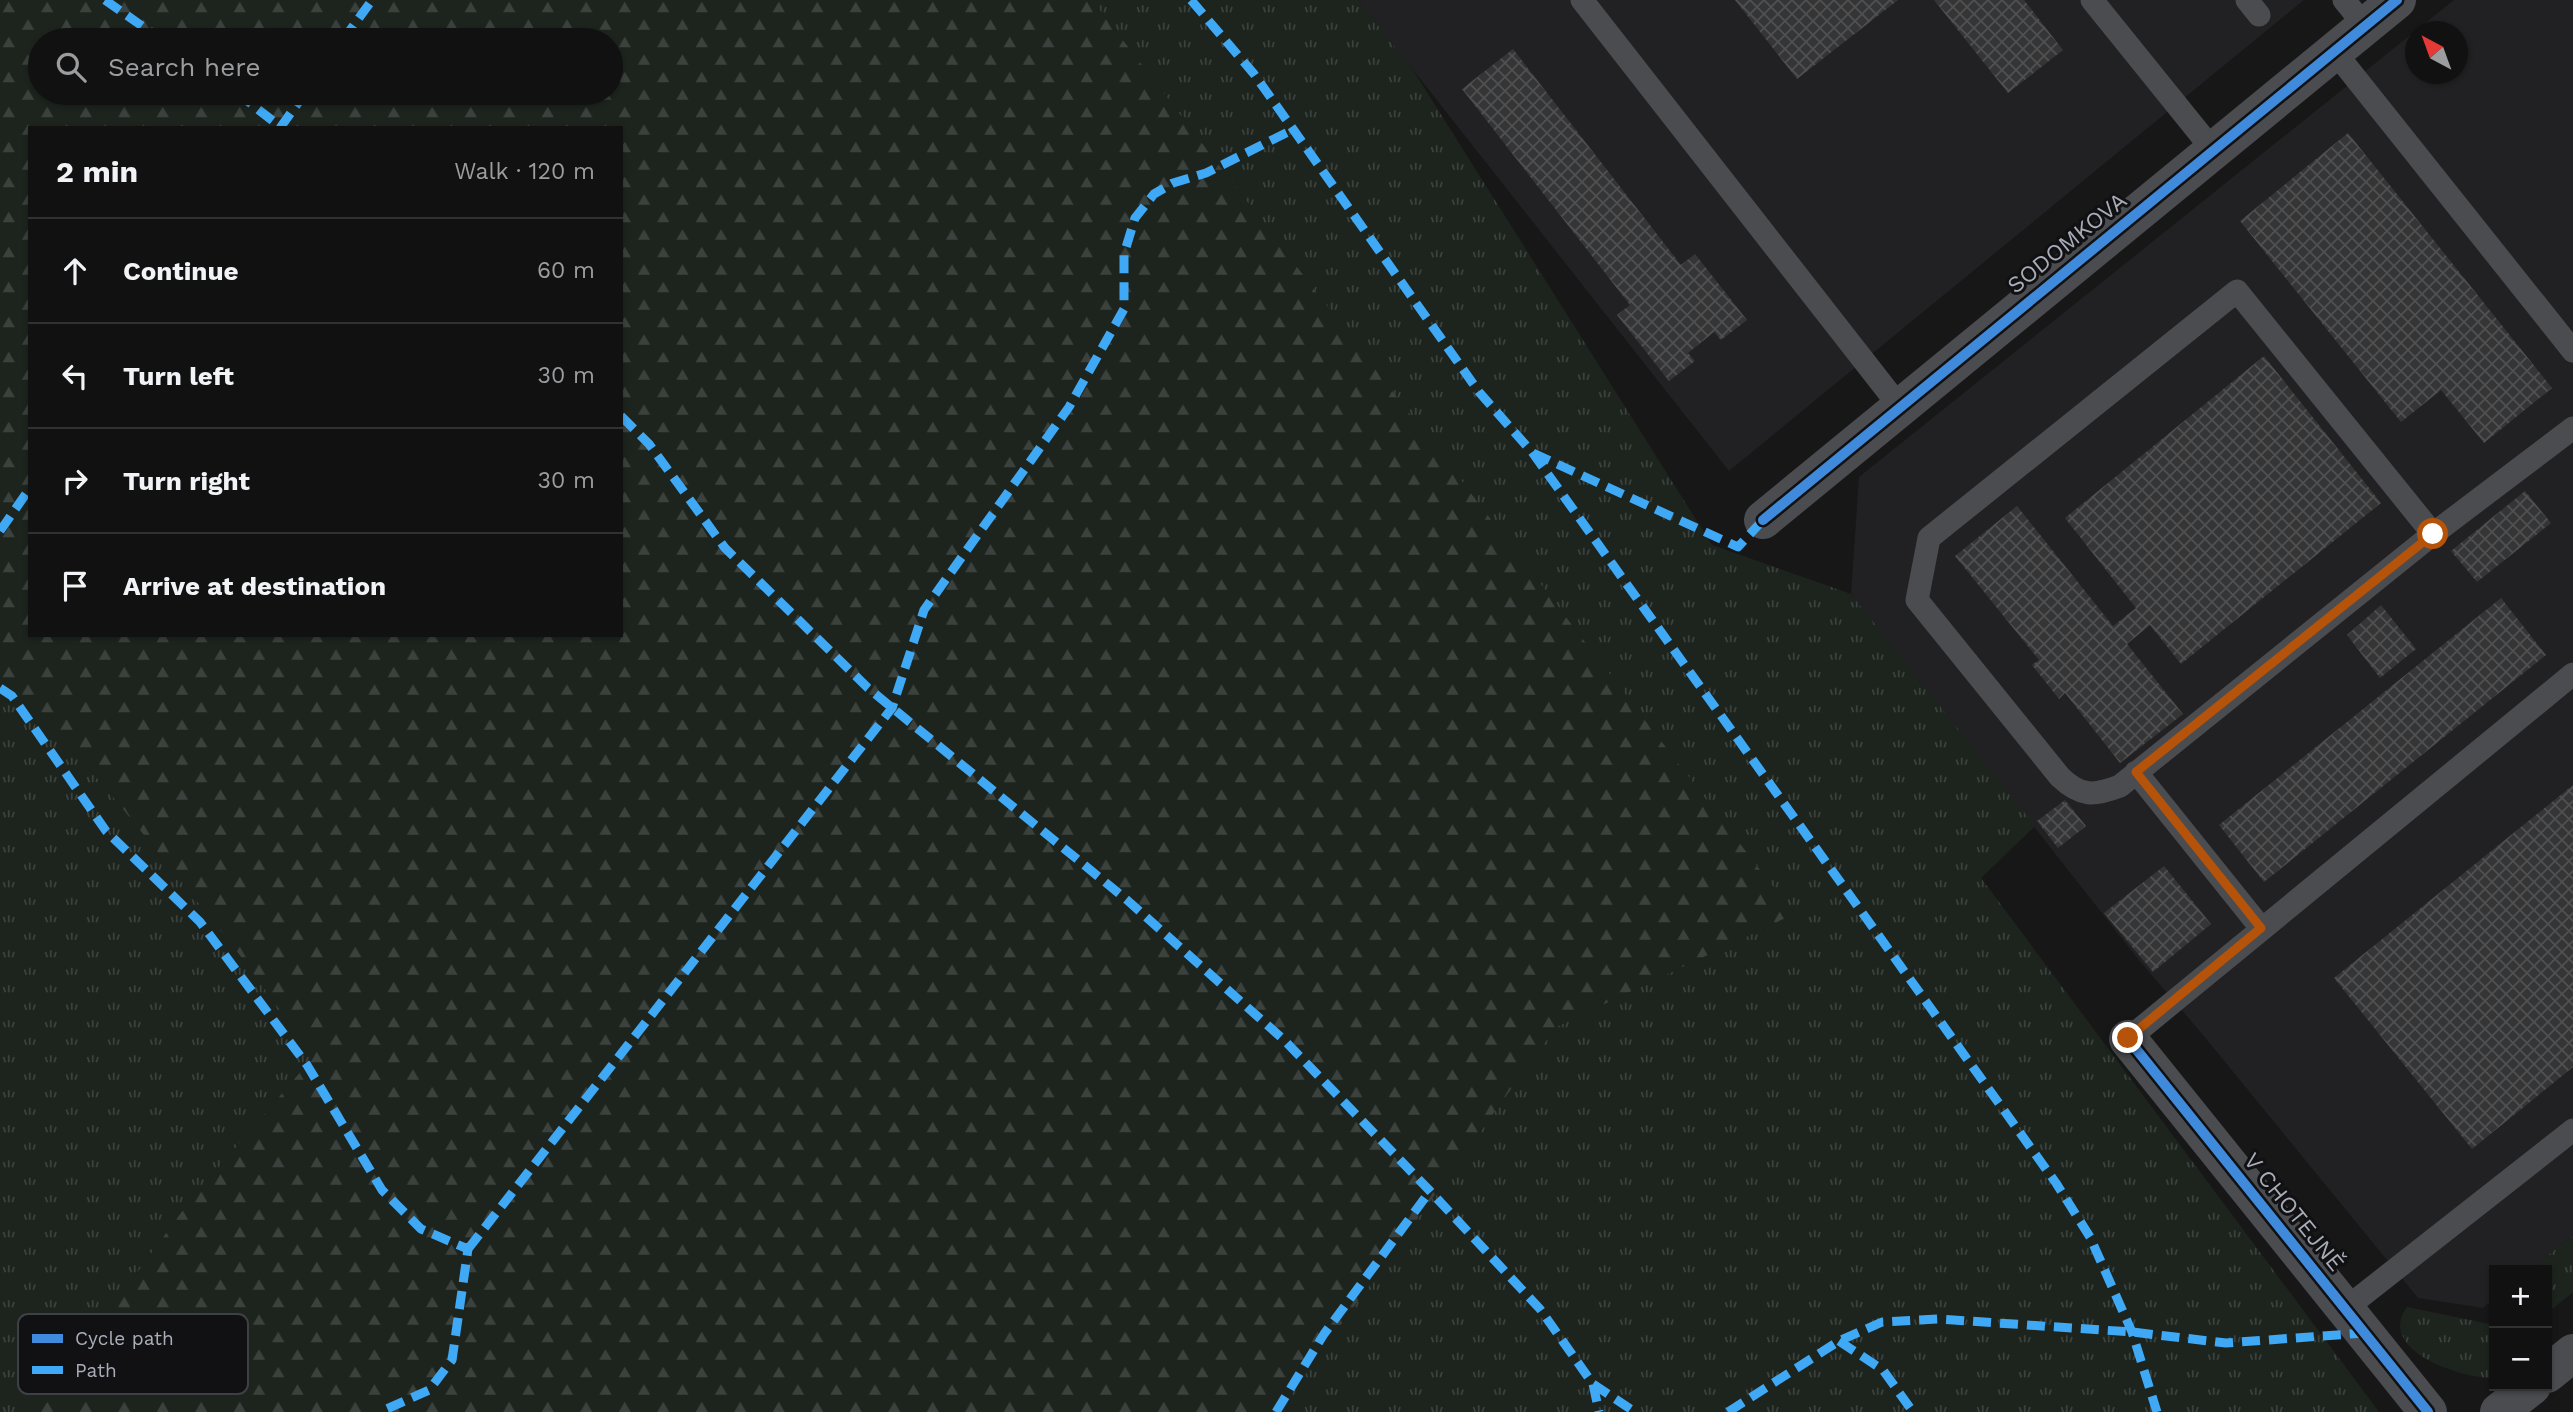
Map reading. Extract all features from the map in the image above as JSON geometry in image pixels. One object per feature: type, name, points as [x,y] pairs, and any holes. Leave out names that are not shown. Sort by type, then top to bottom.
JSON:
[{"type":"street","name":"SODOMKOVA","points":[[1763,520],[2334,51],[2354,13],[2397,0]]},
{"type":"street","name":"V CHOTEJNĚ","points":[[2128,1038],[2428,1412]]},
{"type":"street","points":[[2552,1370],[2573,1353]]},
{"type":"street","points":[[2500,1412],[2526,1391]]},
{"type":"lane","points":[[1582,0],[1900,407]]},
{"type":"lane","points":[[2092,0],[2213,150]]},
{"type":"lane","points":[[2334,51],[2573,351]]},
{"type":"lane","points":[[2433,534],[2237,291],[1928,538],[1917,600],[2060,777],[2071,788],[2086,794],[2103,792],[2120,786],[2433,534],[2573,428]]},
{"type":"lane","points":[[2128,1038],[2573,674]]},
{"type":"lane","points":[[2136,772],[2261,928]]},
{"type":"lane","points":[[2345,1309],[2573,1130]]},
{"type":"shaded area","points":[[1358,0],[2304,0],[1729,471]]},
{"type":"shaded area","points":[[2454,0],[2573,0],[2573,1235],[2536,1265],[2489,1265],[2489,1303],[2483,1308],[2418,1298],[2138,959],[1851,594],[1859,477],[2405,39],[2405,84],[2468,84],[2468,21],[2428,21]]},
{"type":"green space","points":[[0,0],[1092,0],[1794,914],[1556,1027],[1278,1412],[40,1412],[52,1394],[248,1394],[248,1314],[107,1314],[186,1206],[314,1056],[230,942],[102,783],[0,677]]},
{"type":"green space","points":[[1092,0],[1358,0],[1411,67],[1712,545],[1851,594],[2035,826],[1981,878],[2379,1412],[1278,1412],[1556,1027],[1794,914]]},
{"type":"green space","points":[[0,677],[102,783],[230,942],[314,1056],[186,1206],[107,1314],[18,1314],[18,1394],[52,1394],[40,1412],[0,1412]]},
{"type":"green space","points":[[2573,1235],[2573,1292],[2552,1309],[2552,1265],[2536,1265]]},
{"type":"green space","points":[[2407,1307],[2489,1324],[2489,1378],[2463,1374],[2427,1359],[2403,1337],[2400,1323]]},
{"type":"building","points":[[1735,0],[1898,0],[1797,79]]},
{"type":"building","points":[[1934,0],[2024,0],[2063,50],[2008,93]]},
{"type":"building","points":[[1513,49],[1681,265],[1695,254],[1747,320],[1721,340],[1714,332],[1688,353],[1695,361],[1669,381],[1617,315],[1630,305],[1462,89]]},
{"type":"building","points":[[2348,133],[2552,388],[2484,443],[2441,390],[2401,422],[2240,221]]},
{"type":"building","points":[[2264,356],[2381,503],[2181,664],[2150,625],[2127,644],[2183,714],[2120,763],[2065,693],[2059,699],[2032,665],[2039,660],[1955,556],[2017,506],[2113,626],[2136,608],[2065,518]]},
{"type":"building","points":[[2525,491],[2551,523],[2477,582],[2451,551]]},
{"type":"building","points":[[2501,598],[2546,655],[2264,882],[2219,825]]},
{"type":"building","points":[[2381,605],[2416,649],[2380,678],[2347,635]]},
{"type":"building","points":[[2573,785],[2573,1067],[2472,1149],[2334,978]]},
{"type":"building","points":[[2065,800],[2086,826],[2058,848],[2037,821]]},
{"type":"building","points":[[2164,866],[2211,924],[2153,972],[2104,913]]},
{"type":"marked path","points":[[105,0],[145,28]]},
{"type":"marked path","points":[[352,28],[372,0]]},
{"type":"marked path","points":[[1191,0],[1254,74],[1479,392],[1532,452],[2056,1183],[2090,1237],[2132,1332],[2157,1412]]},
{"type":"marked path","points":[[252,105],[279,126]]},
{"type":"marked path","points":[[281,126],[296,105]]},
{"type":"marked path","points":[[468,1249],[892,708],[924,610],[1069,407],[1124,309],[1124,254],[1135,218],[1154,194],[1173,183],[1206,173],[1294,129]]},
{"type":"marked path","points":[[623,418],[649,444],[725,548],[868,688],[1127,900],[1284,1040],[1540,1309],[1593,1384],[1599,1412]]},
{"type":"marked path","points":[[1533,453],[1738,547],[1763,520]]},
{"type":"marked path","points":[[0,531],[28,491]]},
{"type":"marked path","points":[[0,688],[12,696],[106,831],[200,922],[307,1065],[382,1190],[421,1229],[468,1249],[452,1360],[429,1390],[380,1412]]},
{"type":"marked path","points":[[1276,1412],[1324,1334],[1430,1191]]},
{"type":"marked path","points":[[1728,1412],[1839,1341],[1882,1322],[1938,1319],[2132,1332],[2226,1343],[2364,1333]]},
{"type":"marked path","points":[[1839,1341],[1883,1370],[1913,1412]]},
{"type":"marked path","points":[[1593,1384],[1635,1412]]},
{"type":"cycle path","points":[[1763,520],[2397,0]]},
{"type":"cycle path","points":[[2128,1039],[2428,1412]]},
{"type":"route","points":[[2128,1038],[2261,928],[2136,772],[2433,534]]}]
